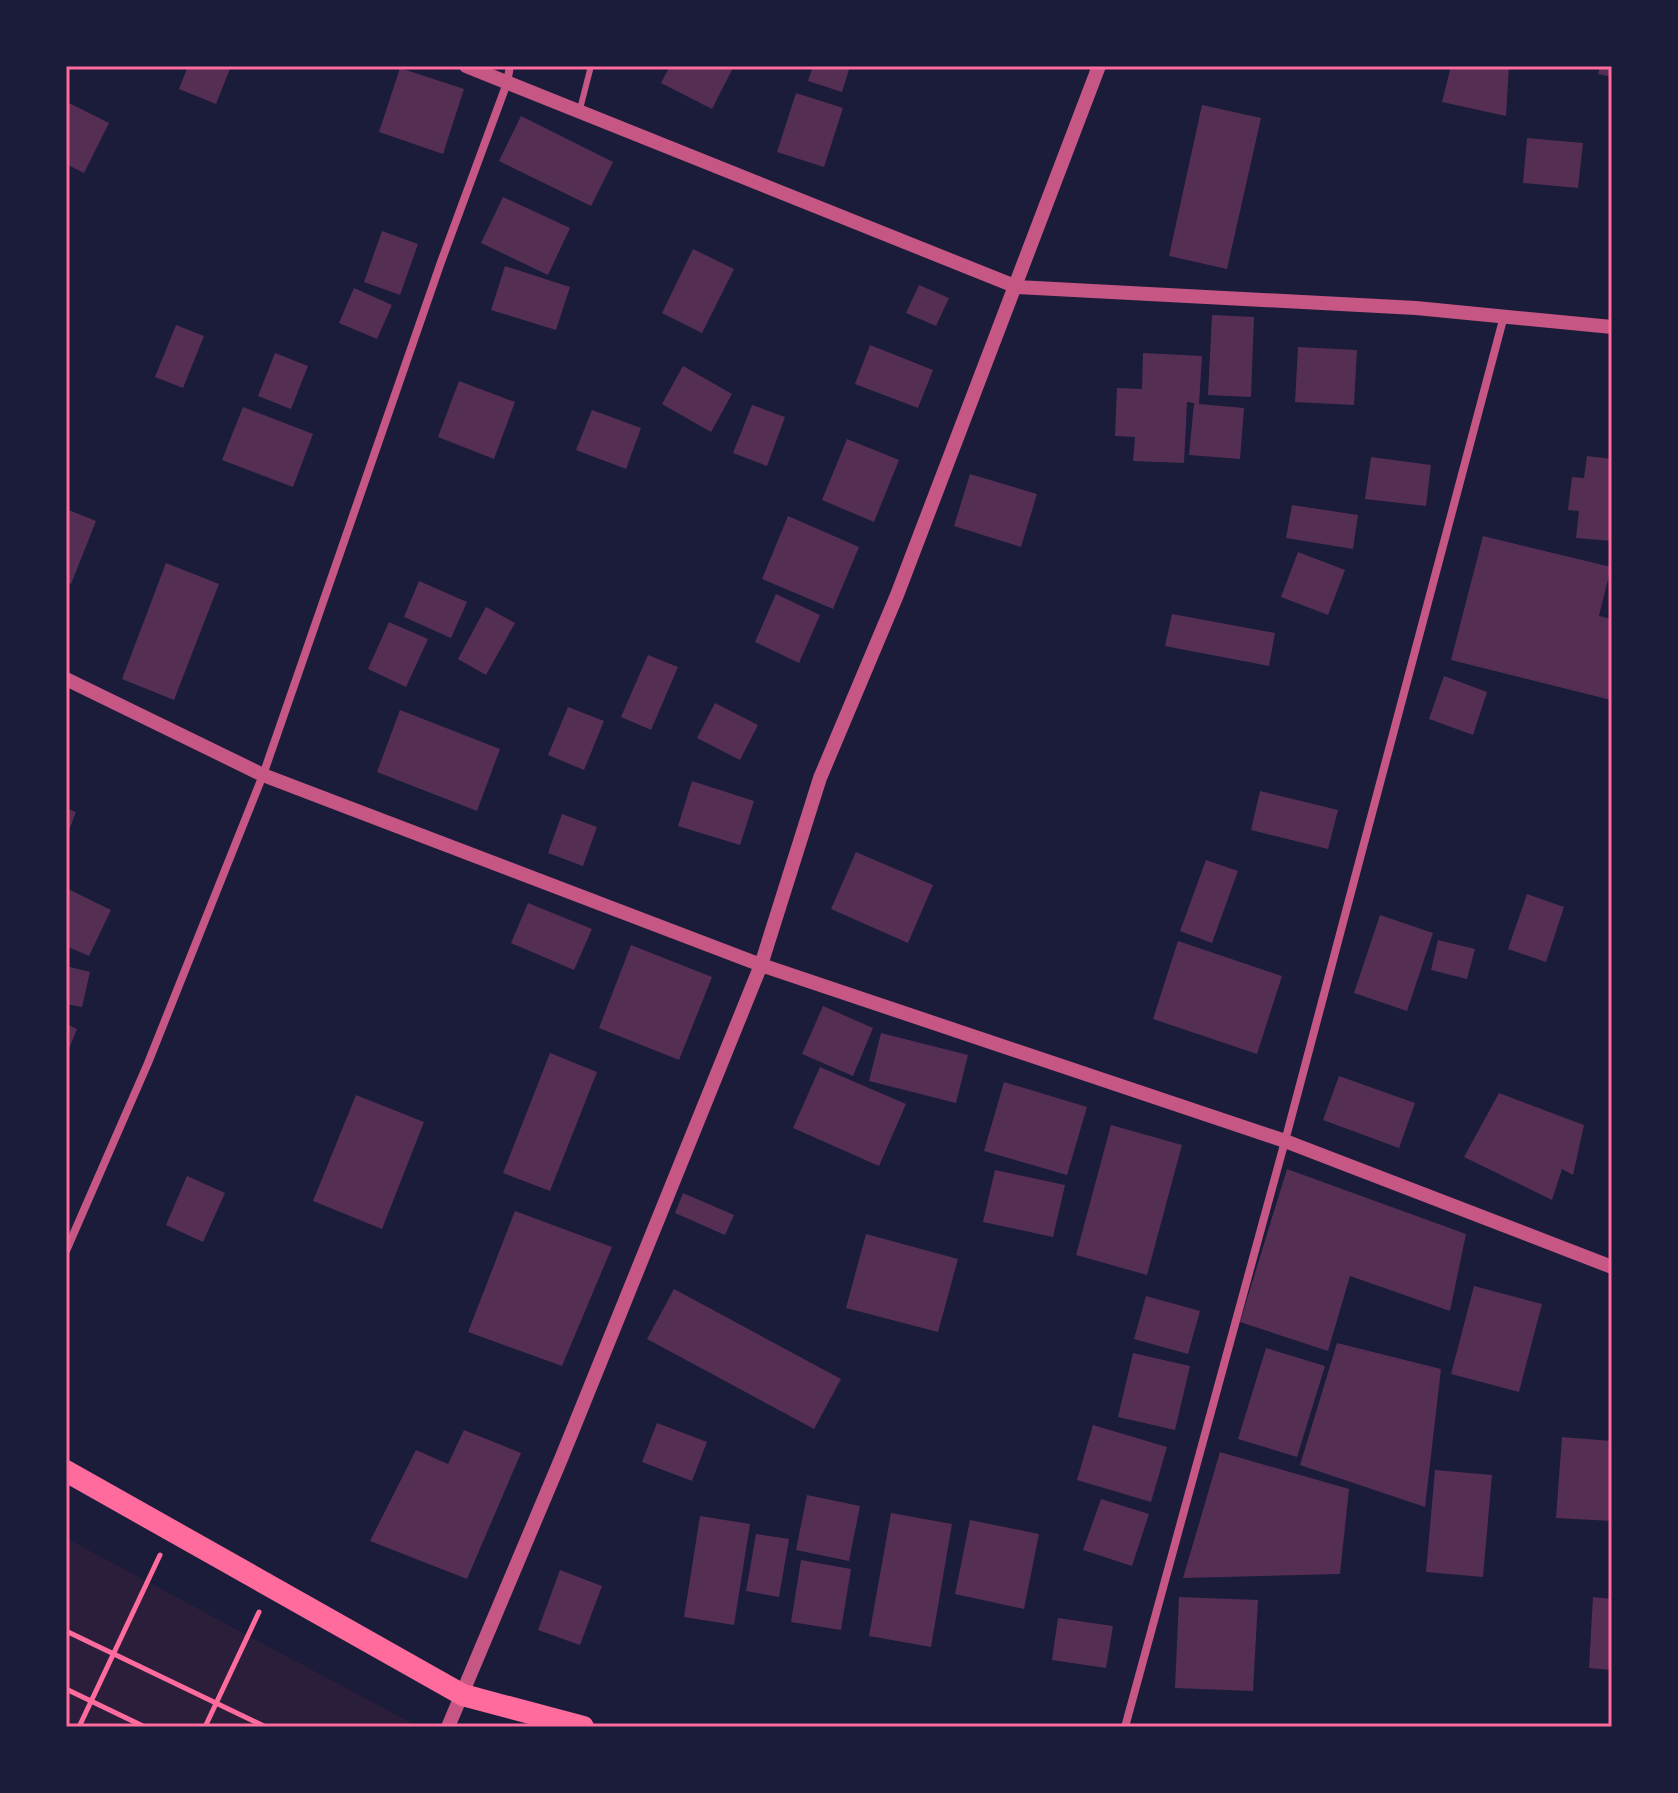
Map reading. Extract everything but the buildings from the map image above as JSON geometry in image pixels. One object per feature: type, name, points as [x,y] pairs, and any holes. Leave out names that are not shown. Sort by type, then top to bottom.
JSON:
[{"type":"highway","points":[[66,1471],[463,1695],[583,1727]]},
{"type":"street","points":[[466,66],[1017,287],[1416,308],[1612,327]]},
{"type":"street","points":[[66,1251],[148,1063],[263,775],[441,262],[507,83],[510,66]]},
{"type":"street","points":[[448,1727],[761,965],[820,778],[897,595],[1099,66]]},
{"type":"street","points":[[1125,1727],[1285,1141],[1504,315]]},
{"type":"street","points":[[66,679],[263,775],[761,965],[1285,1141],[1612,1267]]},
{"type":"lane","points":[[579,112],[591,66]]},
{"type":"path","points":[[79,1727],[172,1529]]},
{"type":"path","points":[[205,1727],[272,1586]]},
{"type":"path","points":[[66,1631],[266,1727]]},
{"type":"path","points":[[66,1689],[145,1727]]},
{"type":"shaded area","points":[[66,1538],[419,1727],[66,1727]]}]
